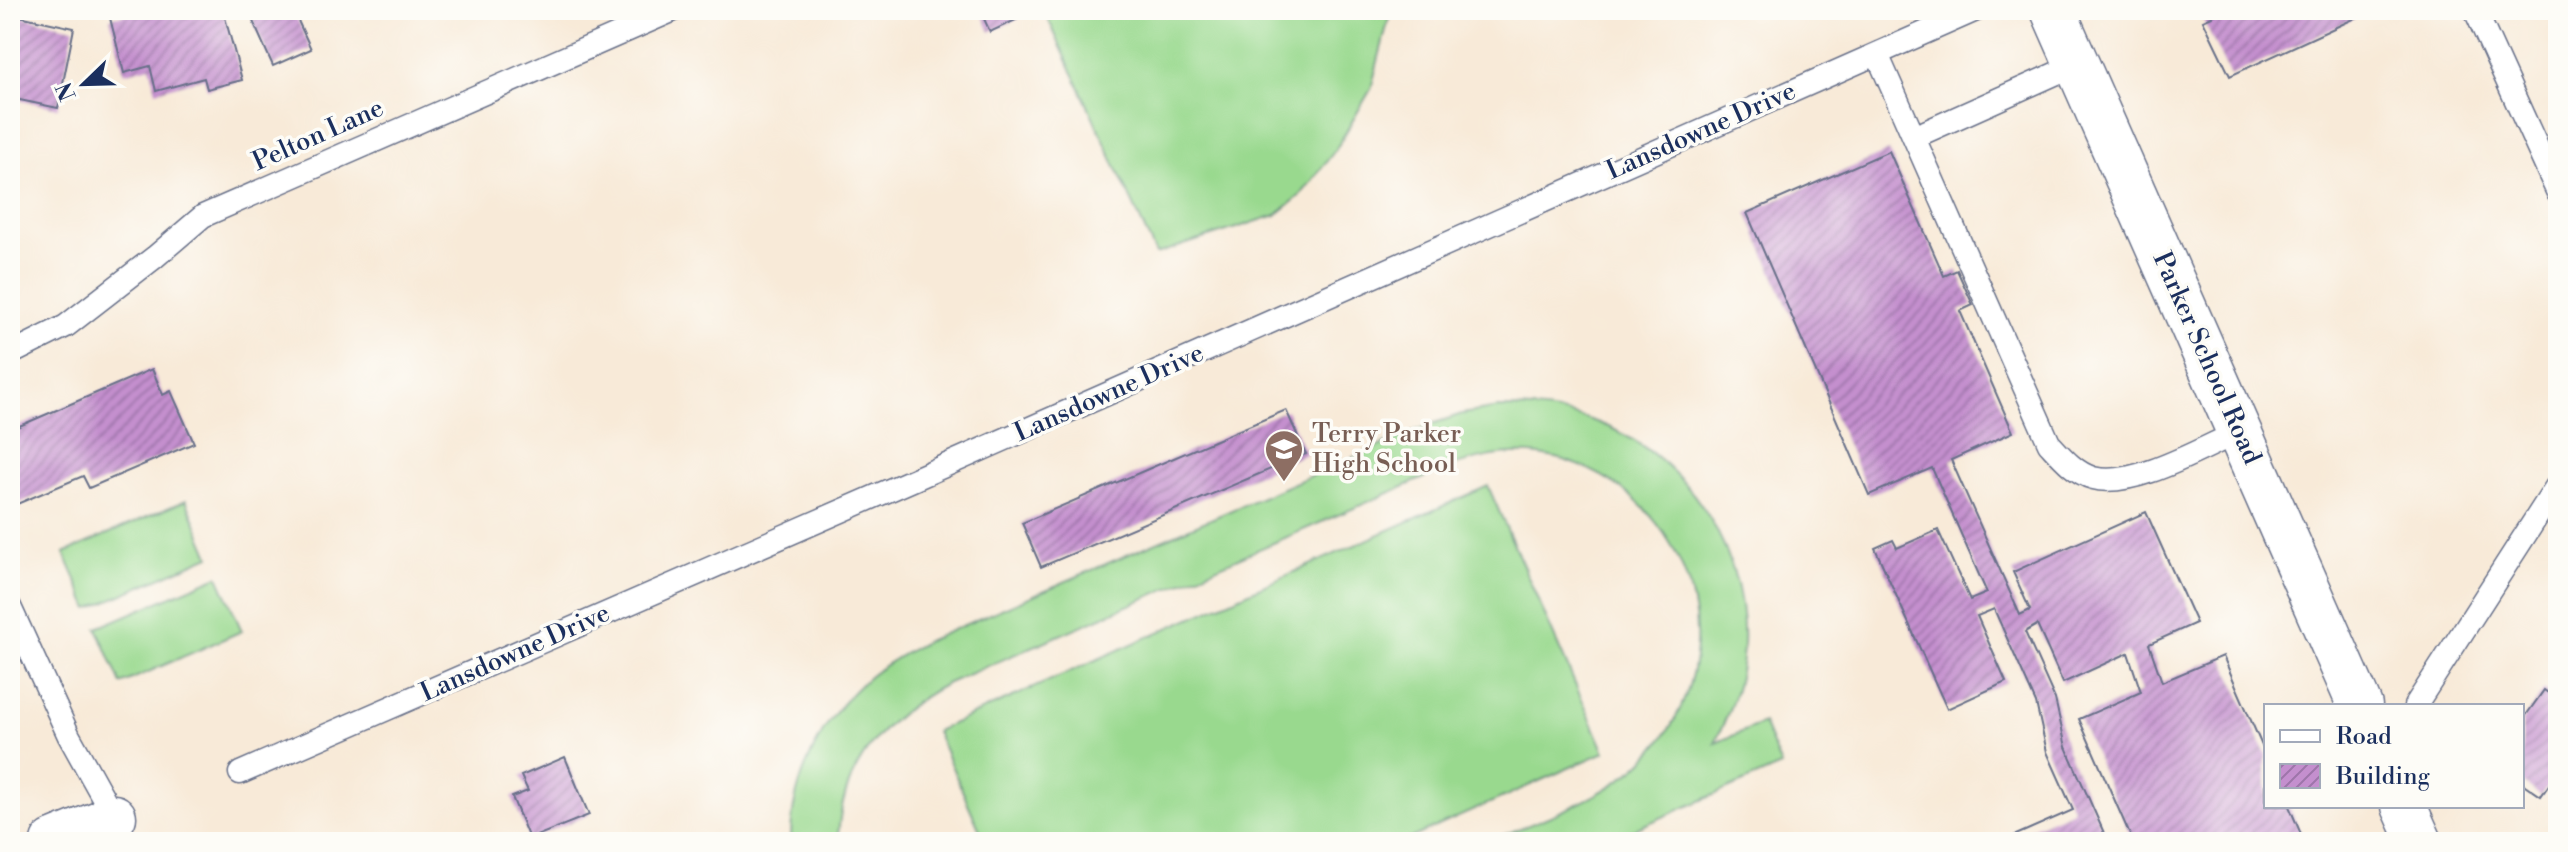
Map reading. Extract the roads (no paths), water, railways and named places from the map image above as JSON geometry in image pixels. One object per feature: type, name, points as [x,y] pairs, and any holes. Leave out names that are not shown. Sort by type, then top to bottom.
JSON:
[{"type":"street","name":"Parker School Road","points":[[2053,10],[2359,704]]},
{"type":"street","points":[[2405,808],[2420,842]]},
{"type":"street","points":[[53,842],[114,817]]},
{"type":"lane","name":"Pelton Lane","points":[[10,354],[66,326],[203,216],[674,10]]},
{"type":"lane","name":"Lansdowne Drive","points":[[240,773],[1976,10]]},
{"type":"lane","points":[[2475,10],[2558,193]]},
{"type":"lane","points":[[1877,54],[2049,443],[2069,464],[2093,478],[2123,479],[2239,432]]},
{"type":"lane","points":[[1914,137],[2077,64]]},
{"type":"lane","points":[[2416,704],[2558,484]]},
{"type":"lane","points":[[10,607],[69,736],[114,817]]},
{"type":"place","name":"Terry Parker High School","points":[[1284,483]]}]
